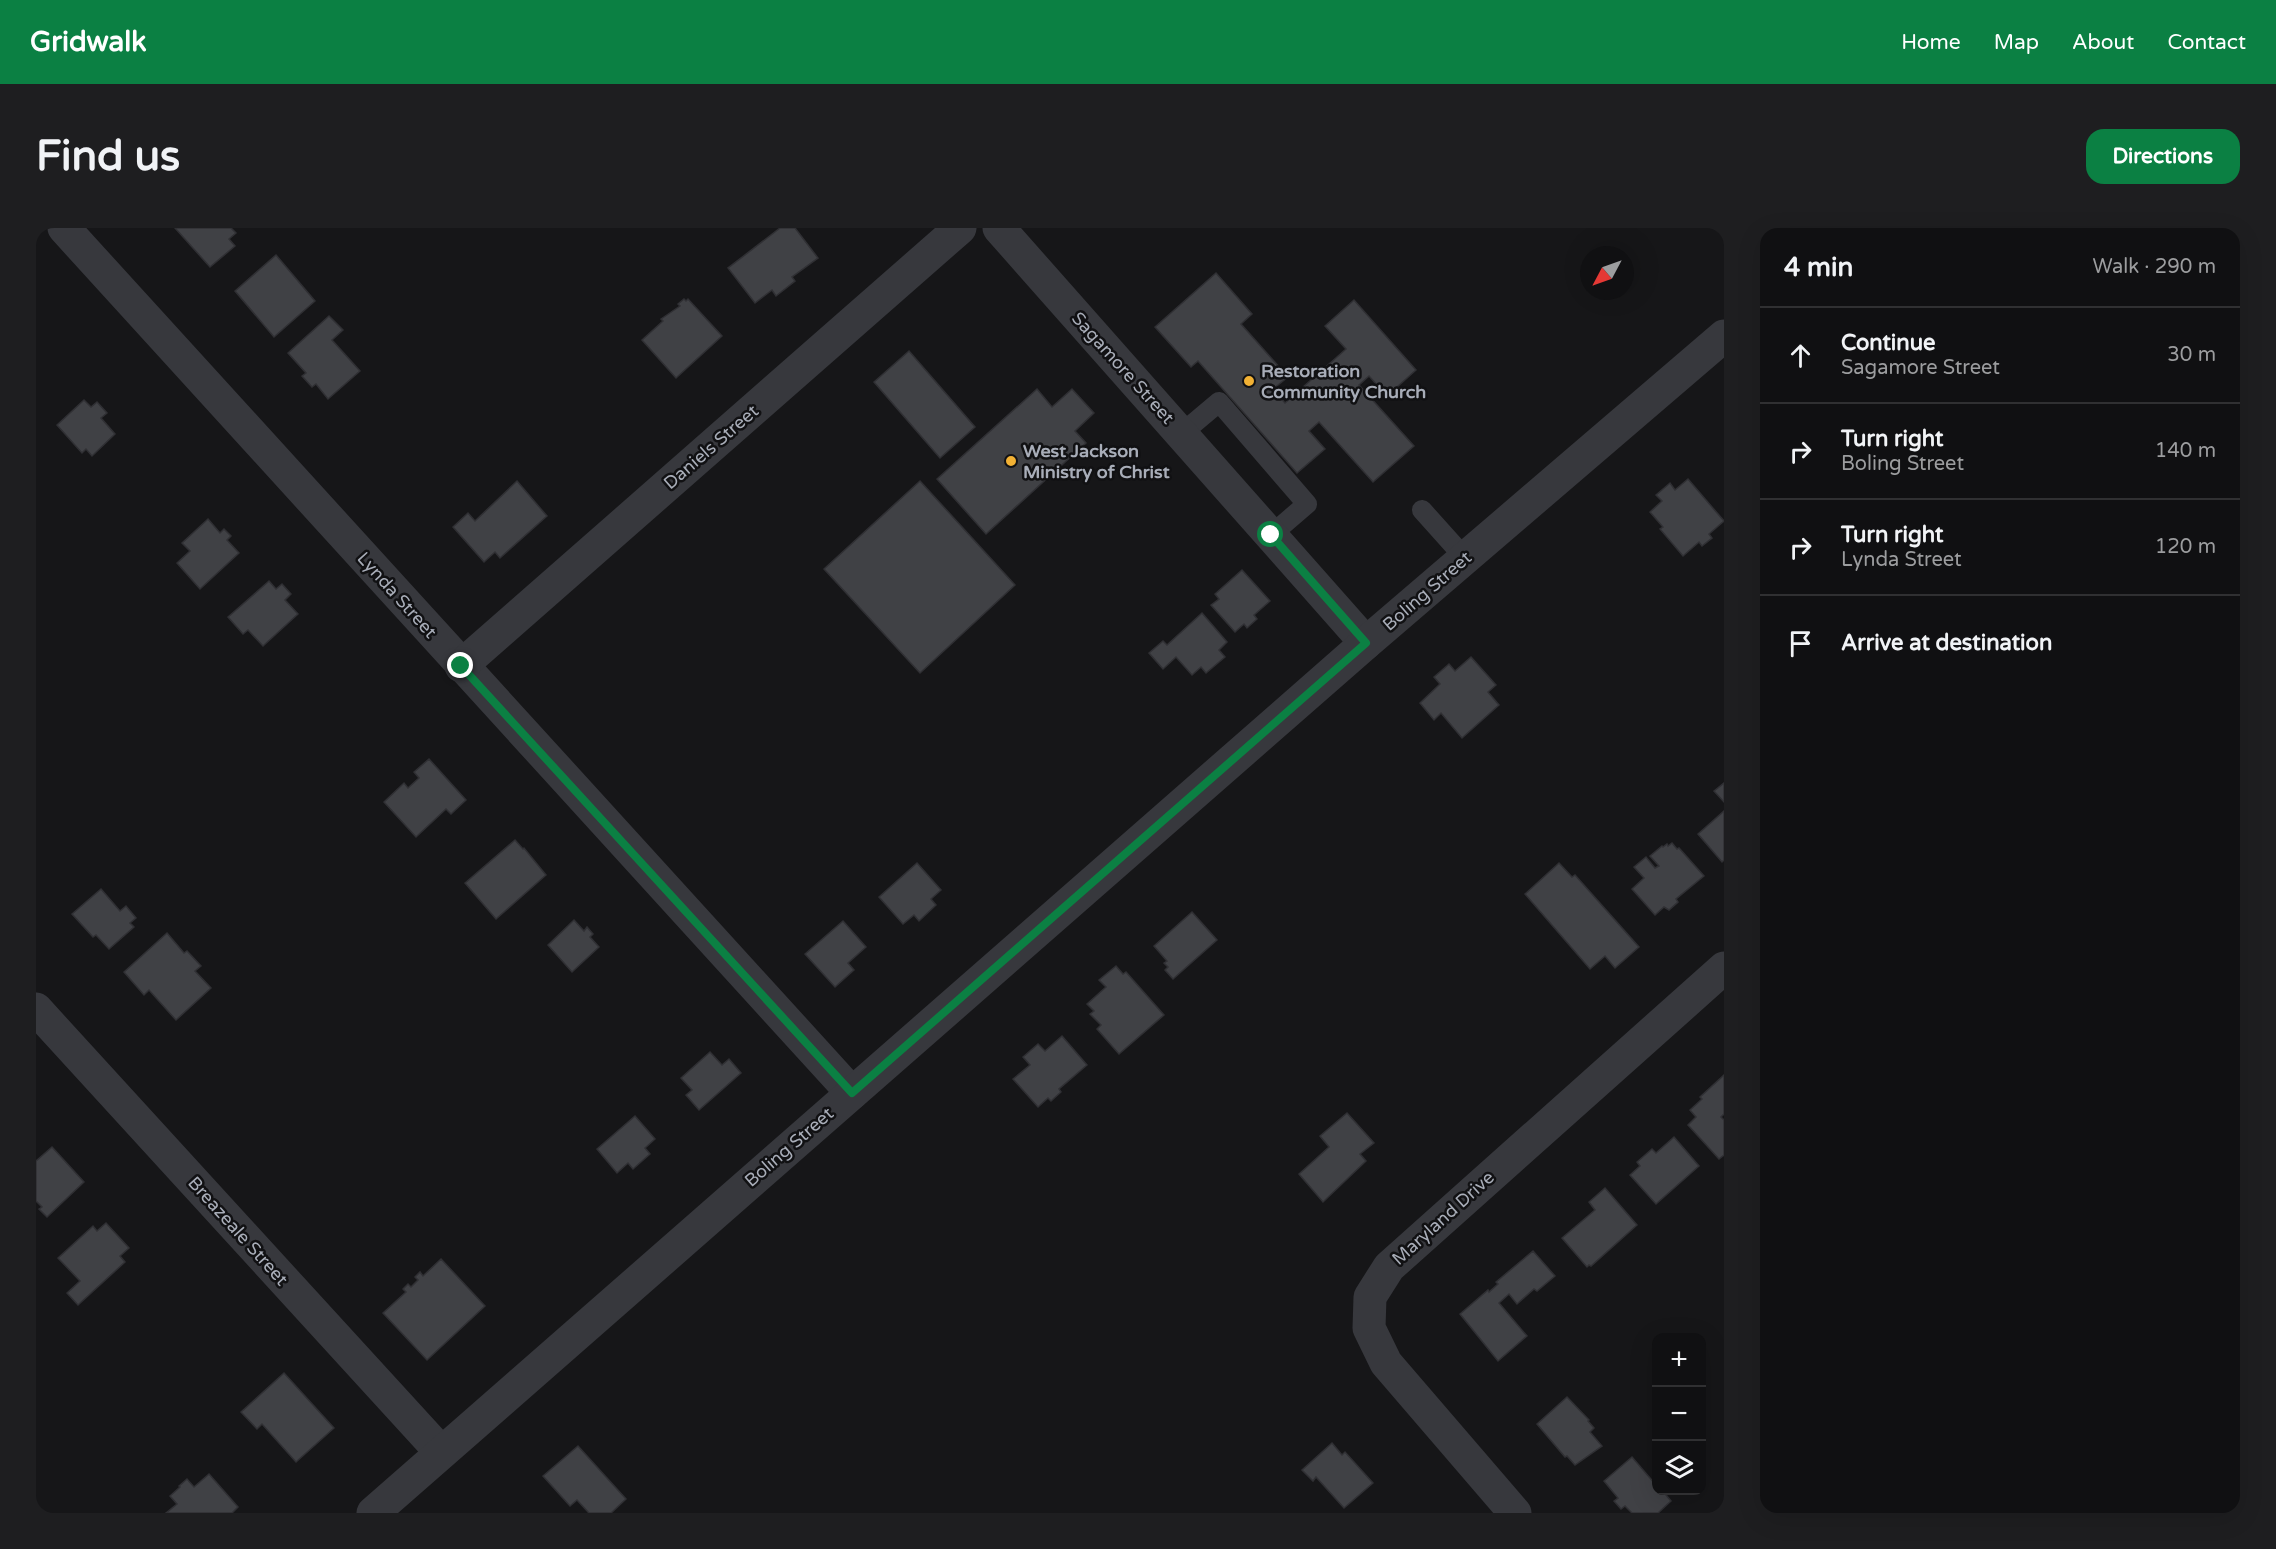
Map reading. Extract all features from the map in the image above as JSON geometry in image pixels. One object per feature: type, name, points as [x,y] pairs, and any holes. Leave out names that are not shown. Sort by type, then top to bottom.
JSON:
[{"type":"street","name":"Lynda Street","points":[[64,228],[852,1093]]},
{"type":"street","name":"Daniels Street","points":[[461,666],[960,228]]},
{"type":"street","name":"Sagamore Street","points":[[999,228],[1366,643]]},
{"type":"street","name":"Boling Street","points":[[373,1513],[1366,643],[1724,336]]},
{"type":"street","name":"Maryland Drive","points":[[1515,1513],[1386,1363],[1369,1328],[1370,1297],[1389,1266],[1724,968]]},
{"type":"street","name":"Breazeale Street","points":[[36,1009],[441,1452]]},
{"type":"lane","points":[[1181,434],[1219,402],[1307,504],[1271,535]]},
{"type":"lane","points":[[1422,510],[1465,558]]},
{"type":"building","points":[[175,228],[231,228],[236,233],[229,239],[235,246],[210,267]]},
{"type":"building","points":[[780,228],[795,228],[818,258],[792,277],[795,281],[776,296],[772,290],[755,303],[728,268]]},
{"type":"building","points":[[276,255],[315,301],[274,337],[235,291]]},
{"type":"building","name":"Restoration Community Church","points":[[1216,273],[1252,314],[1241,324],[1288,377],[1273,389],[1285,403],[1346,349],[1325,326],[1354,300],[1416,370],[1387,396],[1369,376],[1359,385],[1414,446],[1373,482],[1319,422],[1309,431],[1325,449],[1297,473],[1198,361],[1191,367],[1155,327]]},
{"type":"building","points":[[684,299],[686,301],[688,299],[722,336],[676,378],[642,340],[663,321],[661,319],[680,306],[678,304]]},
{"type":"building","points":[[329,316],[343,330],[332,340],[360,371],[328,399],[316,384],[312,387],[302,376],[306,373],[288,353]]},
{"type":"building","points":[[909,351],[975,427],[940,458],[874,382]]},
{"type":"building","name":"West Jackson Ministry of Christ","points":[[1037,389],[1052,407],[1072,389],[1094,413],[1075,431],[1086,443],[986,534],[937,479]]},
{"type":"building","points":[[84,400],[91,407],[97,402],[107,413],[101,418],[115,434],[92,456],[86,449],[82,453],[57,425]]},
{"type":"building","points":[[1688,479],[1724,521],[1709,534],[1712,538],[1702,546],[1699,542],[1683,556],[1660,529],[1663,527],[1650,512],[1662,501],[1656,495],[1670,483],[1675,490]]},
{"type":"building","points":[[517,481],[547,516],[500,558],[495,552],[484,562],[453,527],[468,513],[475,521]]},
{"type":"building","points":[[920,481],[1015,585],[920,673],[824,569]]},
{"type":"building","points":[[208,519],[220,533],[224,529],[231,536],[227,540],[239,553],[200,589],[177,563],[190,551],[182,543]]},
{"type":"building","points":[[1242,570],[1270,601],[1254,615],[1257,619],[1247,628],[1244,624],[1235,632],[1211,605],[1219,599],[1215,594]]},
{"type":"building","points":[[269,581],[276,589],[282,584],[291,594],[285,600],[298,614],[263,646],[248,630],[243,634],[228,617]]},
{"type":"building","points":[[1202,613],[1227,642],[1219,650],[1225,657],[1206,673],[1201,667],[1192,675],[1176,657],[1163,669],[1149,653],[1163,641],[1167,645]]},
{"type":"building","points":[[1471,657],[1496,685],[1488,692],[1499,705],[1462,738],[1441,713],[1434,720],[1420,703],[1440,684],[1434,677],[1449,664],[1455,671]]},
{"type":"building","points":[[429,759],[466,800],[451,814],[446,809],[416,837],[384,802],[404,783],[408,788],[419,778],[414,772]]},
{"type":"building","points":[[1724,783],[1724,802],[1714,791]]},
{"type":"building","points":[[1724,811],[1724,860],[1722,862],[1698,834]]},
{"type":"building","points":[[515,840],[546,875],[496,919],[465,883]]},
{"type":"building","points":[[1672,843],[1704,876],[1676,899],[1678,902],[1669,910],[1664,907],[1655,915],[1632,889],[1644,878],[1634,867],[1646,857],[1655,868],[1659,866],[1650,856],[1662,846]]},
{"type":"building","points":[[917,863],[941,890],[931,899],[936,905],[919,921],[914,915],[903,924],[879,897]]},
{"type":"building","points":[[1559,863],[1572,877],[1575,875],[1639,947],[1615,968],[1605,956],[1590,969],[1525,894]]},
{"type":"building","points":[[101,889],[120,911],[126,906],[136,918],[130,923],[134,927],[109,949],[96,935],[93,937],[72,914]]},
{"type":"building","points":[[1192,912],[1217,940],[1173,979],[1165,970],[1168,967],[1164,963],[1167,961],[1154,946]]},
{"type":"building","points":[[574,920],[584,931],[587,927],[593,934],[590,937],[599,947],[572,972],[548,945]]},
{"type":"building","points":[[843,921],[866,947],[848,963],[854,970],[835,987],[805,954]]},
{"type":"building","points":[[167,933],[184,953],[187,951],[201,966],[195,971],[211,988],[176,1020],[149,990],[144,995],[124,972]]},
{"type":"building","points":[[1116,966],[1123,974],[1126,972],[1164,1015],[1119,1054],[1097,1029],[1101,1025],[1090,1014],[1094,1011],[1087,1004],[1106,987],[1099,980]]},
{"type":"building","points":[[1062,1036],[1087,1065],[1059,1089],[1061,1092],[1051,1101],[1048,1098],[1038,1107],[1013,1079],[1030,1065],[1023,1057],[1038,1044],[1045,1051]]},
{"type":"building","points":[[710,1052],[722,1065],[729,1059],[741,1073],[699,1110],[686,1095],[692,1090],[681,1078]]},
{"type":"building","points":[[1724,1075],[1724,1114],[1721,1117],[1724,1120],[1724,1155],[1719,1159],[1688,1125],[1696,1117],[1690,1110],[1702,1099],[1700,1097]]},
{"type":"building","points":[[1347,1113],[1374,1143],[1360,1154],[1366,1161],[1323,1202],[1299,1174],[1329,1147],[1320,1136]]},
{"type":"building","points":[[635,1116],[655,1139],[645,1148],[650,1154],[633,1169],[628,1163],[617,1173],[597,1149]]},
{"type":"building","points":[[1674,1137],[1699,1166],[1656,1204],[1630,1175],[1640,1166],[1637,1162],[1652,1149],[1656,1153]]},
{"type":"building","points":[[52,1147],[84,1182],[47,1217],[39,1209],[42,1207],[36,1201],[36,1161]]},
{"type":"building","points":[[1605,1188],[1637,1225],[1591,1266],[1587,1267],[1562,1238],[1595,1210],[1589,1202]]},
{"type":"building","points":[[106,1223],[129,1248],[120,1256],[125,1262],[78,1305],[67,1293],[80,1281],[58,1258],[93,1226],[97,1231]]},
{"type":"building","points":[[1533,1251],[1555,1276],[1537,1291],[1534,1289],[1517,1304],[1509,1294],[1499,1303],[1527,1336],[1498,1361],[1460,1314],[1488,1290],[1489,1292],[1498,1284],[1496,1282]]},
{"type":"building","points":[[441,1259],[485,1306],[427,1360],[383,1313],[406,1292],[403,1289],[408,1284],[411,1287],[418,1280],[415,1277],[420,1272],[423,1276]]},
{"type":"building","points":[[284,1373],[334,1428],[296,1462],[262,1424],[257,1429],[241,1412]]},
{"type":"building","points":[[1567,1397],[1589,1420],[1594,1428],[1590,1432],[1602,1446],[1575,1465],[1567,1456],[1565,1457],[1537,1424]]},
{"type":"building","points":[[1332,1443],[1342,1455],[1345,1452],[1373,1483],[1344,1508],[1316,1477],[1313,1481],[1302,1470]]},
{"type":"building","points":[[578,1446],[626,1499],[611,1513],[589,1513],[577,1500],[570,1506],[543,1476]]},
{"type":"building","points":[[1632,1457],[1652,1480],[1652,1495],[1666,1495],[1671,1501],[1658,1513],[1632,1513],[1625,1506],[1621,1509],[1614,1501],[1618,1498],[1604,1481]]},
{"type":"building","points":[[209,1474],[238,1507],[232,1513],[166,1513],[177,1504],[170,1496],[179,1486],[187,1479],[194,1487]]},
{"type":"place","name":"Restoration Community Church","points":[[1249,381]]},
{"type":"place","name":"West Jackson Ministry of Christ","points":[[1011,461]]},
{"type":"route","points":[[461,666],[852,1093],[1366,643],[1271,535]]}]
